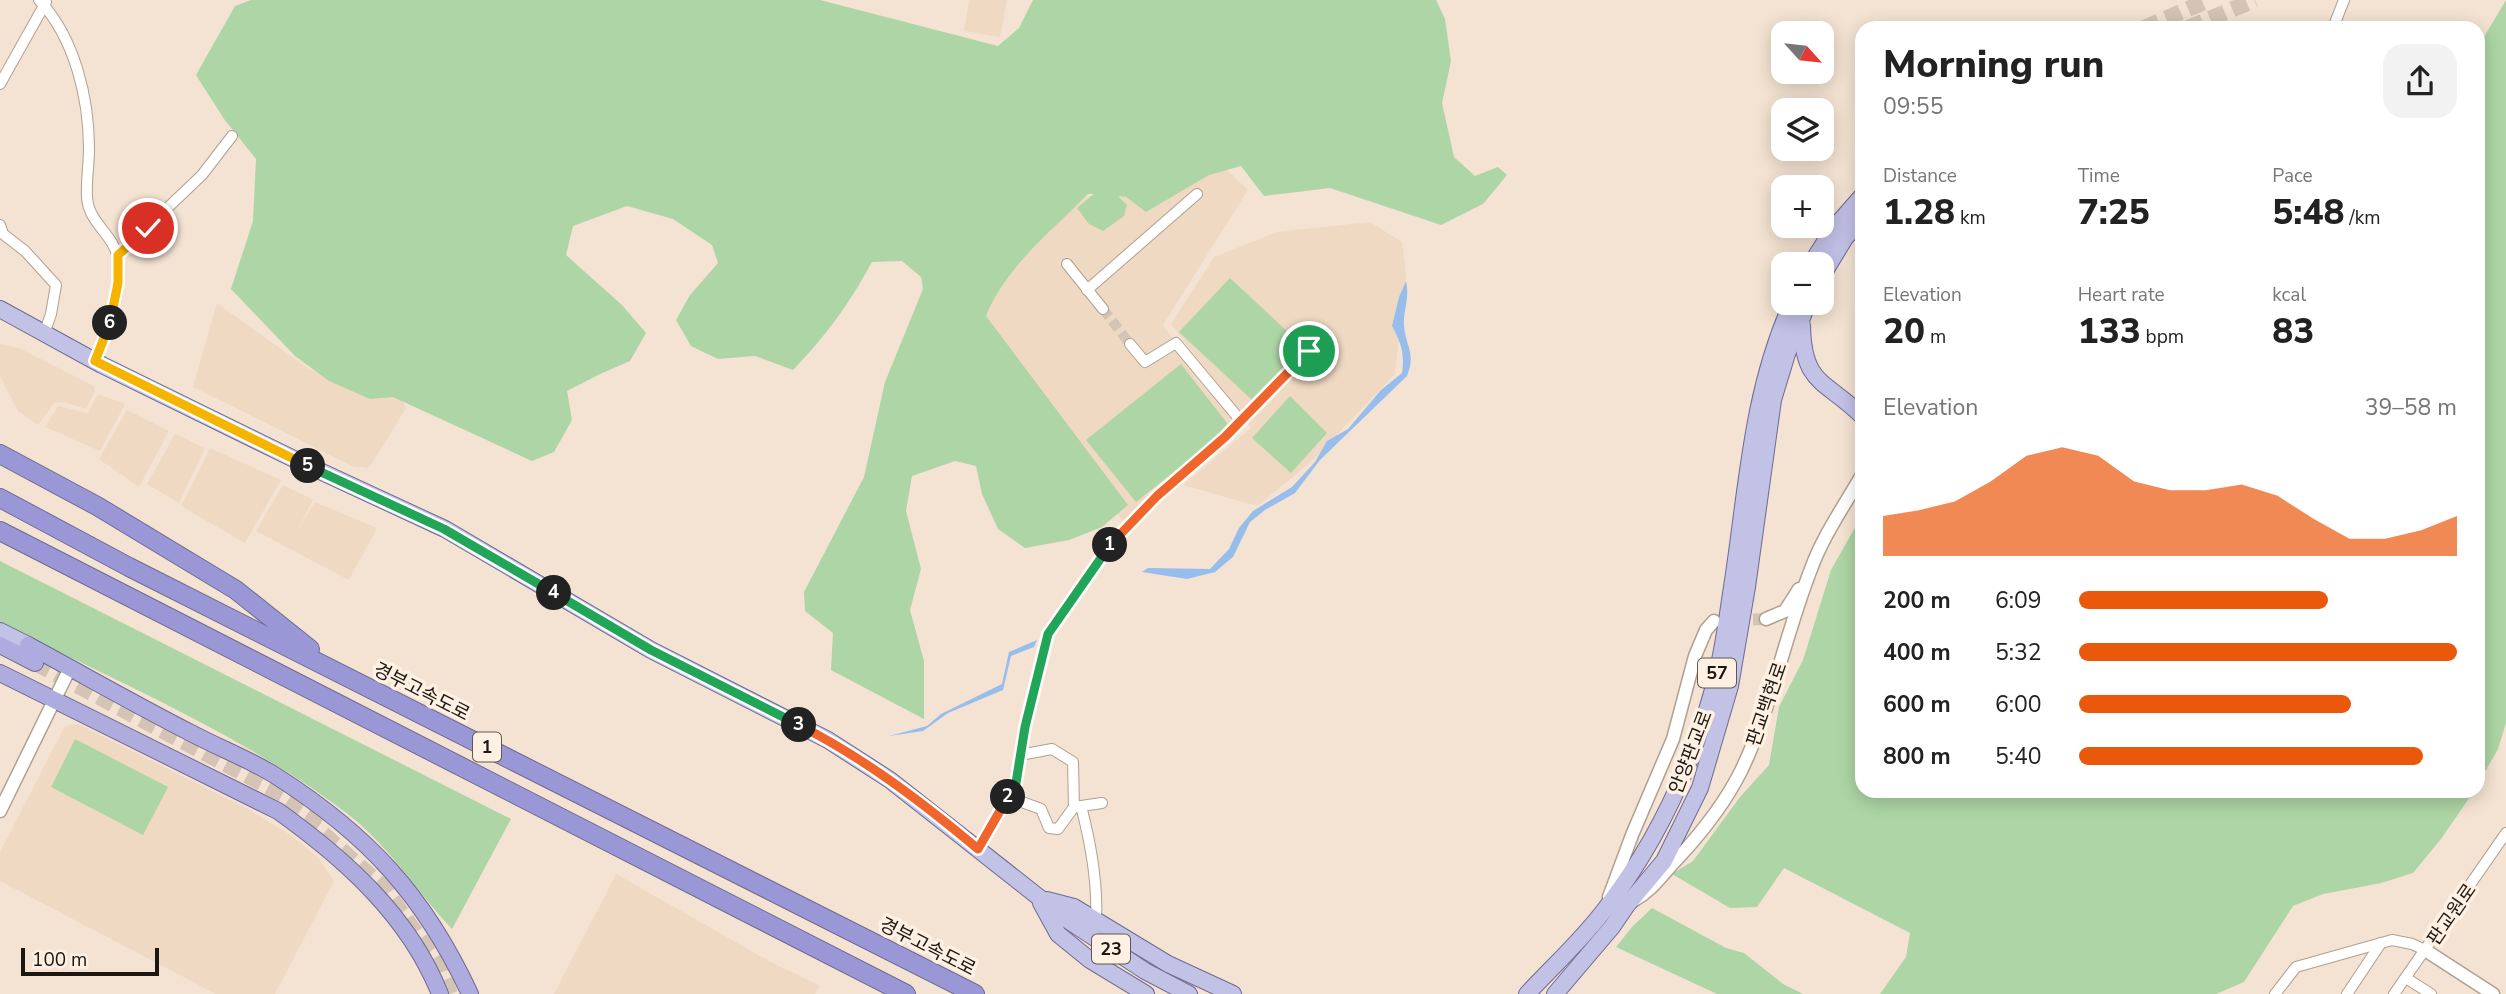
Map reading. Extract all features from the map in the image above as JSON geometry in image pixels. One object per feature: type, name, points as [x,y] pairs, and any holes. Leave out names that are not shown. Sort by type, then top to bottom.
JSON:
[{"type":"highway","points":[[0,454],[97,506],[236,590],[337,671]]},
{"type":"highway","name":"경부고속도로","points":[[0,498],[975,994]]},
{"type":"highway","name":"1","points":[[0,531],[906,994]]},
{"type":"highway","points":[[0,645],[33,668],[0,657]]},
{"type":"highway","points":[[28,645],[191,734],[274,775],[341,821],[372,849],[404,884],[454,960],[470,994]]},
{"type":"highway","points":[[0,673],[278,811],[306,830],[376,894],[410,934],[429,966],[440,994]]},
{"type":"main road","points":[[1819,252],[1833,229],[1855,204]]},
{"type":"main road","points":[[1834,256],[1855,227]]},
{"type":"main road","name":"23","points":[[0,309],[95,361],[304,464],[444,529],[651,650],[828,740],[890,780],[1038,898],[1121,956],[1189,994]]},
{"type":"main road","name":"안양판교로","points":[[1527,994],[1604,911],[1645,853],[1683,779],[1715,684],[1732,587],[1759,397],[1786,315]]},
{"type":"main road","name":"안양판교로","points":[[1555,994],[1664,861],[1700,788],[1730,686],[1773,400],[1803,315]]},
{"type":"main road","points":[[1805,315],[1805,361],[1815,378],[1855,410]]},
{"type":"main road","points":[[0,631],[28,645]]},
{"type":"main road","points":[[1038,898],[1074,907],[1168,964],[1233,994]]},
{"type":"main road","points":[[1038,898],[1058,934],[1090,960],[1146,994]]},
{"type":"street","points":[[2336,21],[2344,0]]},
{"type":"street","points":[[0,84],[43,2]]},
{"type":"street","points":[[43,2],[76,66],[87,104],[87,200],[95,222],[112,242],[118,255],[118,283],[112,316],[95,361]]},
{"type":"street","points":[[118,255],[202,175],[232,136]]},
{"type":"street","points":[[1087,290],[1197,194]]},
{"type":"street","points":[[0,225],[3,233],[25,251],[57,285],[44,334]]},
{"type":"street","points":[[1067,264],[1103,309]]},
{"type":"street","points":[[1130,344],[1145,362],[1176,343],[1241,421]]},
{"type":"street","points":[[978,849],[1016,783],[1025,727],[1048,634],[1105,551],[1157,496],[1241,421],[1309,351]]},
{"type":"street","name":"판교백현로","points":[[1627,905],[1649,892],[1698,838],[1726,798],[1754,743],[1822,542],[1855,487]]},
{"type":"street","points":[[1788,639],[1786,629],[1766,618],[1785,611],[1810,571]]},
{"type":"street","points":[[1604,911],[1632,835],[1673,739],[1695,656],[1706,630],[1714,621]]},
{"type":"street","points":[[0,811],[70,667]]},
{"type":"street","points":[[1020,755],[1052,749],[1073,762],[1078,807],[1088,835],[1097,892],[1096,921]]},
{"type":"street","points":[[1008,797],[1041,809],[1049,828],[1058,829],[1078,807],[1102,803]]},
{"type":"street","name":"판교원로","points":[[2394,994],[2506,833]]},
{"type":"street","points":[[2275,994],[2296,967],[2392,940],[2425,950],[2493,994]]},
{"type":"street","points":[[2347,994],[2381,943]]},
{"type":"street","points":[[2406,978],[2431,994]]},
{"type":"shaded area","points":[[969,0],[1007,0],[1000,37],[964,31]]},
{"type":"shaded area","points":[[1220,163],[1248,190],[1163,325],[1235,423],[1128,527],[954,307],[1086,197]]},
{"type":"shaded area","points":[[1370,222],[1402,242],[1406,275],[1395,374],[1310,463],[1257,506],[1183,485],[1251,428],[1171,324],[1214,257],[1277,232]]},
{"type":"shaded area","points":[[217,303],[309,369],[365,390],[398,392],[406,408],[369,468],[352,466],[193,387]]},
{"type":"shaded area","points":[[0,344],[19,348],[94,386],[95,391],[86,409],[64,402],[54,403],[38,425],[18,411],[0,376]]},
{"type":"shaded area","points":[[98,394],[125,404],[100,451],[45,427],[58,406],[88,413]]},
{"type":"shaded area","points":[[127,410],[169,431],[139,487],[99,459]]},
{"type":"shaded area","points":[[175,434],[205,448],[179,503],[147,484]]},
{"type":"shaded area","points":[[210,448],[281,480],[245,543],[181,506]]},
{"type":"shaded area","points":[[283,485],[313,500],[297,531],[315,502],[377,528],[349,580],[256,531]]},
{"type":"shaded area","points":[[78,724],[248,809],[292,836],[319,859],[334,881],[275,994],[216,994],[0,881],[0,852],[65,726]]},
{"type":"shaded area","points":[[616,874],[769,961],[820,986],[815,994],[554,994]]},
{"type":"green space","points":[[251,0],[820,0],[998,46],[1019,28],[1033,0],[1436,0],[1445,19],[1451,61],[1442,103],[1454,157],[1475,176],[1498,167],[1507,175],[1483,204],[1441,225],[1330,188],[1264,196],[1241,166],[1209,175],[1146,212],[1126,197],[1118,196],[1127,205],[1124,216],[1103,231],[1089,224],[1077,208],[1094,194],[1088,194],[1018,265],[1005,281],[986,316],[1128,505],[1102,527],[1069,540],[1025,548],[998,529],[982,494],[976,466],[955,461],[912,476],[906,511],[921,569],[910,610],[924,661],[924,719],[831,670],[833,633],[805,611],[804,592],[864,477],[885,382],[923,289],[921,277],[902,261],[872,262],[836,319],[793,370],[755,356],[718,359],[691,346],[676,320],[690,295],[718,263],[712,245],[673,219],[627,206],[573,226],[566,255],[622,305],[646,333],[630,361],[567,391],[572,420],[554,452],[532,461],[393,397],[370,399],[329,381],[295,356],[231,289],[253,221],[256,159],[224,119],[196,75],[235,6]]},
{"type":"green space","points":[[2506,0],[2506,723],[2498,749],[2485,772],[2485,35]]},
{"type":"green space","points":[[1230,278],[1303,346],[1252,400],[1179,332]]},
{"type":"green space","points":[[1181,364],[1230,427],[1136,502],[1086,440]]},
{"type":"green space","points":[[1290,396],[1327,433],[1291,473],[1252,438]]},
{"type":"green space","points":[[1855,527],[1855,798],[2469,798],[2413,873],[2381,883],[2323,894],[2293,906],[2244,982],[2216,994],[1880,994],[1906,957],[1910,933],[1784,868],[1757,907],[1730,908],[1672,874],[1693,861],[1740,797],[1769,765],[1779,707],[1803,660],[1831,570]]},
{"type":"green space","points":[[0,561],[511,819],[452,929],[378,841],[349,815],[309,786],[179,711],[0,623]]},
{"type":"green space","points":[[75,739],[168,787],[143,835],[51,787]]},
{"type":"green space","points":[[1652,908],[1726,948],[1744,953],[1783,984],[1803,994],[1717,994],[1616,947]]},
{"type":"water","points":[[1406,281],[1404,326],[1411,361],[1407,376],[1320,460],[1295,493],[1250,522],[1233,557],[1215,572],[1187,579],[1142,572],[1148,568],[1210,569],[1229,549],[1239,528],[1253,511],[1292,487],[1315,462],[1327,441],[1348,429],[1381,390],[1402,373],[1401,349],[1392,326]]},
{"type":"water","points":[[1037,640],[1034,647],[1011,656],[1003,690],[948,713],[923,731],[889,736],[927,726],[941,714],[1002,684],[1009,652]]},
{"type":"tunnel","points":[[2160,21],[2209,0]]},
{"type":"tunnel","points":[[2205,21],[2255,0]]},
{"type":"tunnel","points":[[1103,309],[1130,344]]},
{"type":"tunnel","points":[[1735,620],[1766,619]]},
{"type":"tunnel","points":[[35,663],[303,805],[329,823]]},
{"type":"tunnel","points":[[284,806],[320,831],[384,888],[440,967],[450,994]]},
{"type":"route","points":[[148,228],[118,255],[118,283],[112,316],[95,361],[358,490],[427,520],[651,650],[828,740],[890,780],[978,849],[1016,783],[1025,727],[1048,634],[1105,551],[1157,496],[1225,437],[1309,351]]}]
